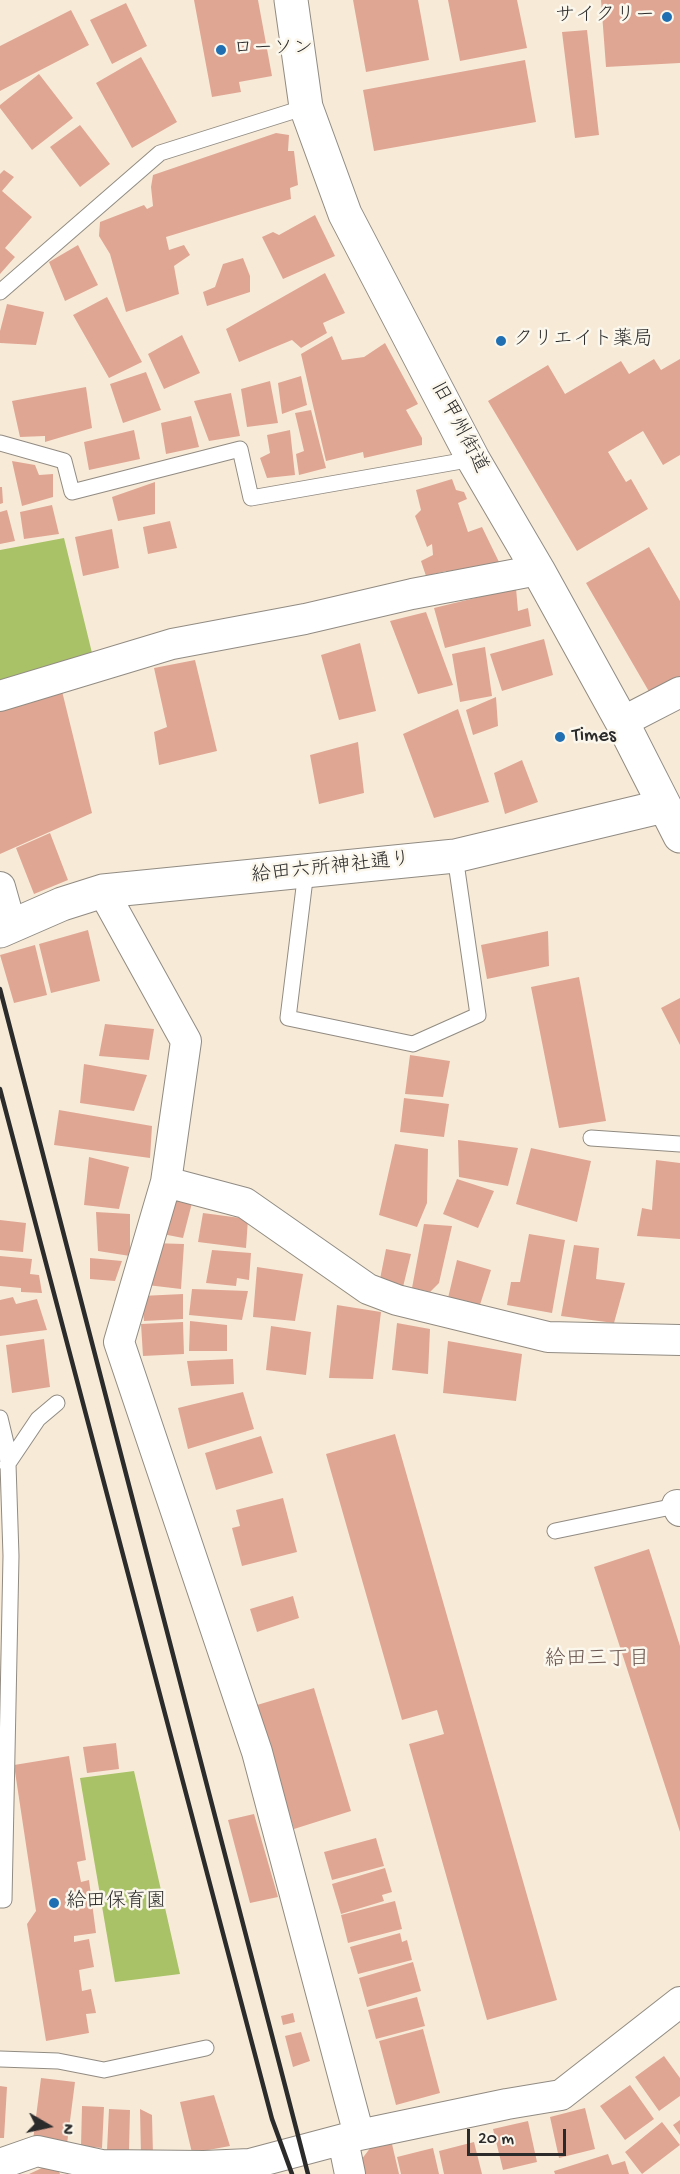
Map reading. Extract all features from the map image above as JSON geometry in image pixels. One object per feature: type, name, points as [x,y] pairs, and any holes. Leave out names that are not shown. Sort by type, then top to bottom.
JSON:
[{"type":"street","name":"旧甲州街道","points":[[291,0],[306,107],[345,214],[473,459],[538,570],[622,722],[680,836]]},
{"type":"street","points":[[0,696],[172,644],[538,570]]},
{"type":"street","points":[[622,722],[680,692]]},
{"type":"street","name":"給田六所神社通り","points":[[5,928],[62,904],[103,891],[455,856],[664,806]]},
{"type":"street","points":[[0,886],[5,928]]},
{"type":"street","points":[[103,891],[186,1041],[166,1182],[119,1342],[257,1752],[351,2138],[350,2174]]},
{"type":"street","points":[[166,1182],[244,1203],[368,1289],[397,1300],[548,1337],[680,1340]]},
{"type":"street","points":[[0,2164],[37,2151],[101,2165],[250,2164],[351,2138],[507,2104],[561,2095],[680,2002]]},
{"type":"lane","points":[[0,292],[160,153],[306,107]]},
{"type":"lane","points":[[0,443],[64,461],[72,492],[240,449],[250,498],[473,459]]},
{"type":"lane","points":[[306,871],[288,1018],[413,1044],[478,1015],[455,856]]},
{"type":"lane","points":[[591,1138],[680,1144]]},
{"type":"lane","points":[[4,1467],[38,1419],[57,1403]]},
{"type":"lane","points":[[0,1419],[6,1443],[4,1467],[11,1556],[4,1900],[0,1900]]},
{"type":"lane","points":[[555,1531],[679,1507]]},
{"type":"lane","points":[[0,2060],[58,2061],[104,2070],[206,2048]]},
{"type":"green space","points":[[64,538],[92,653],[0,680],[0,550]]},
{"type":"green space","points":[[134,1771],[180,1974],[115,1982],[80,1778]]},
{"type":"building","points":[[194,0],[258,0],[272,76],[239,82],[241,92],[212,97]]},
{"type":"building","points":[[353,0],[418,0],[429,60],[366,72]]},
{"type":"building","points":[[448,0],[517,0],[527,48],[460,61]]},
{"type":"building","points":[[601,0],[680,0],[680,63],[606,67]]},
{"type":"building","points":[[126,3],[147,46],[112,64],[90,20]]},
{"type":"building","points":[[71,10],[89,45],[0,91],[0,46]]},
{"type":"building","points":[[587,30],[599,135],[575,138],[562,32]]},
{"type":"building","points":[[141,57],[177,122],[132,148],[96,83]]},
{"type":"building","points":[[525,60],[536,122],[374,151],[363,90]]},
{"type":"building","points":[[39,74],[73,118],[32,150],[0,105]]},
{"type":"building","points":[[80,125],[110,164],[80,187],[50,147]]},
{"type":"building","points":[[276,133],[289,135],[288,151],[294,151],[298,185],[290,188],[291,199],[166,237],[169,250],[184,245],[190,255],[174,266],[179,294],[126,312],[110,254],[99,236],[100,222],[144,205],[147,209],[153,206],[151,187],[153,175]]},
{"type":"building","points":[[4,170],[14,177],[2,191],[32,217],[5,248],[15,257],[0,274],[0,174]]},
{"type":"building","points":[[315,215],[335,256],[283,279],[262,237],[273,232],[279,235]]},
{"type":"building","points":[[78,245],[98,285],[65,301],[49,262]]},
{"type":"building","points":[[243,258],[250,276],[250,292],[207,306],[203,292],[215,287],[223,264]]},
{"type":"building","points":[[325,273],[345,313],[323,323],[327,333],[301,348],[292,340],[239,362],[226,329]]},
{"type":"building","points":[[107,297],[142,362],[109,378],[73,315]]},
{"type":"building","points":[[7,304],[44,312],[36,345],[0,343],[0,331]]},
{"type":"building","points":[[182,335],[200,373],[164,389],[148,354]]},
{"type":"building","points":[[332,336],[342,360],[364,357],[385,343],[418,404],[406,410],[422,438],[422,445],[364,458],[363,452],[326,461],[301,354]]},
{"type":"building","points":[[654,359],[661,370],[680,359],[680,455],[663,465],[643,431],[608,452],[626,482],[631,479],[648,509],[577,551],[488,401],[548,365],[565,394],[621,361],[629,374]]},
{"type":"building","points":[[146,372],[161,410],[123,423],[110,384]]},
{"type":"building","points":[[301,376],[307,405],[282,414],[278,383]]},
{"type":"building","points":[[270,381],[278,423],[247,427],[241,389]]},
{"type":"building","points":[[86,387],[92,428],[45,442],[45,436],[20,437],[12,401]]},
{"type":"building","points":[[231,393],[240,436],[209,441],[194,401]]},
{"type":"building","points":[[311,410],[326,468],[299,475],[296,454],[304,451],[295,413]]},
{"type":"building","points":[[191,416],[199,447],[166,454],[161,423]]},
{"type":"building","points":[[134,430],[140,459],[89,470],[84,442]]},
{"type":"building","points":[[290,430],[295,475],[267,478],[260,458],[270,453],[267,435]]},
{"type":"building","points":[[12,461],[35,465],[39,475],[53,474],[53,497],[22,506]]},
{"type":"building","points":[[452,479],[456,490],[464,492],[467,499],[458,503],[468,532],[482,527],[499,562],[447,576],[446,571],[426,576],[421,561],[433,555],[432,544],[427,547],[415,516],[421,510],[416,490]]},
{"type":"building","points":[[155,482],[155,514],[118,521],[112,497]]},
{"type":"building","points":[[0,487],[2,487],[3,503],[0,504]]},
{"type":"building","points":[[52,505],[59,534],[24,539],[20,512]]},
{"type":"building","points":[[7,510],[15,541],[0,544],[0,512]]},
{"type":"building","points":[[170,521],[177,548],[148,554],[143,527]]},
{"type":"building","points":[[112,529],[119,568],[83,576],[75,537]]},
{"type":"building","points":[[649,547],[680,601],[680,678],[651,695],[586,583]]},
{"type":"building","points":[[516,588],[518,611],[528,608],[531,626],[445,648],[434,608]]},
{"type":"building","points":[[426,612],[453,685],[418,694],[390,621]]},
{"type":"building","points":[[544,639],[553,675],[502,691],[490,654]]},
{"type":"building","points":[[360,643],[376,711],[339,720],[321,655]]},
{"type":"building","points":[[485,647],[492,696],[460,702],[452,654]]},
{"type":"building","points":[[195,660],[217,751],[159,765],[154,732],[167,727],[154,668]]},
{"type":"building","points":[[61,687],[92,813],[0,854],[0,702]]},
{"type":"building","points":[[496,697],[498,726],[473,735],[466,710]]},
{"type":"building","points":[[458,709],[489,802],[434,818],[403,734]]},
{"type":"building","points":[[358,742],[364,793],[319,804],[310,755]]},
{"type":"building","points":[[522,760],[538,802],[505,814],[494,773]]},
{"type":"building","points":[[50,833],[68,880],[34,894],[16,848]]},
{"type":"building","points":[[88,930],[100,981],[51,993],[39,944]]},
{"type":"building","points":[[548,931],[549,966],[487,979],[481,945]]},
{"type":"building","points":[[35,945],[47,995],[14,1003],[0,955]]},
{"type":"building","points":[[579,977],[606,1121],[559,1128],[531,987]]},
{"type":"building","points":[[680,998],[680,1045],[661,1008]]},
{"type":"building","points":[[105,1024],[154,1029],[149,1060],[99,1056]]},
{"type":"building","points":[[410,1055],[450,1061],[443,1097],[405,1094]]},
{"type":"building","points":[[84,1064],[147,1075],[134,1111],[80,1103]]},
{"type":"building","points":[[404,1098],[449,1104],[444,1137],[400,1132]]},
{"type":"building","points":[[59,1110],[152,1126],[150,1158],[54,1145]]},
{"type":"building","points":[[458,1140],[518,1148],[508,1186],[459,1177]]},
{"type":"building","points":[[395,1144],[428,1149],[427,1203],[417,1227],[379,1215]]},
{"type":"building","points":[[531,1148],[591,1161],[577,1222],[516,1204]]},
{"type":"building","points":[[89,1157],[129,1167],[119,1209],[84,1205]]},
{"type":"building","points":[[656,1160],[680,1163],[680,1239],[637,1236],[642,1208],[652,1210]]},
{"type":"building","points":[[457,1179],[494,1191],[478,1228],[443,1214]]},
{"type":"building","points":[[165,1197],[193,1199],[183,1238],[152,1232]]},
{"type":"building","points":[[96,1212],[130,1214],[130,1256],[98,1251]]},
{"type":"building","points":[[203,1213],[248,1219],[246,1248],[198,1242]]},
{"type":"building","points":[[0,1220],[26,1223],[23,1252],[0,1250]]},
{"type":"building","points":[[424,1224],[452,1226],[439,1283],[430,1292],[412,1288]]},
{"type":"building","points":[[529,1234],[565,1240],[552,1313],[507,1305],[511,1282],[520,1282]]},
{"type":"building","points":[[152,1243],[184,1244],[181,1289],[147,1285]]},
{"type":"building","points":[[574,1245],[599,1248],[596,1279],[625,1283],[614,1323],[561,1316]]},
{"type":"building","points":[[386,1249],[411,1254],[403,1287],[379,1284]]},
{"type":"building","points":[[212,1250],[251,1253],[249,1280],[237,1278],[236,1286],[206,1283]]},
{"type":"building","points":[[0,1256],[32,1259],[30,1274],[39,1275],[42,1293],[21,1292],[21,1288],[0,1286]]},
{"type":"building","points":[[90,1258],[122,1261],[115,1281],[90,1279]]},
{"type":"building","points":[[457,1260],[491,1270],[479,1308],[448,1298]]},
{"type":"building","points":[[257,1267],[303,1274],[295,1321],[253,1317]]},
{"type":"building","points":[[192,1289],[248,1291],[242,1320],[189,1315]]},
{"type":"building","points":[[183,1294],[183,1319],[144,1321],[141,1296]]},
{"type":"building","points":[[13,1297],[16,1304],[37,1299],[47,1330],[0,1336],[0,1300]]},
{"type":"building","points":[[337,1305],[381,1312],[373,1379],[329,1378]]},
{"type":"building","points":[[190,1321],[227,1325],[227,1351],[189,1351]]},
{"type":"building","points":[[183,1322],[184,1354],[143,1356],[141,1324]]},
{"type":"building","points":[[397,1323],[430,1329],[428,1374],[392,1370]]},
{"type":"building","points":[[271,1326],[311,1332],[306,1375],[266,1370]]},
{"type":"building","points":[[44,1339],[50,1387],[12,1393],[6,1345]]},
{"type":"building","points":[[448,1341],[522,1354],[516,1401],[443,1393]]},
{"type":"building","points":[[233,1359],[234,1384],[191,1386],[187,1361]]},
{"type":"building","points":[[243,1392],[254,1429],[188,1449],[178,1408]]},
{"type":"building","points":[[395,1434],[557,2000],[487,2020],[409,1744],[444,1734],[437,1710],[402,1720],[326,1454]]},
{"type":"building","points":[[261,1436],[273,1473],[216,1490],[205,1453]]},
{"type":"building","points":[[283,1498],[297,1552],[242,1566],[232,1528],[240,1526],[236,1510]]},
{"type":"building","points":[[649,1549],[680,1646],[680,1832],[594,1567]]},
{"type":"building","points":[[293,1596],[299,1618],[257,1632],[250,1609]]},
{"type":"building","points":[[314,1688],[351,1811],[294,1829],[257,1705]]},
{"type":"building","points":[[116,1743],[119,1769],[87,1773],[83,1747]]},
{"type":"building","points":[[69,1756],[86,1860],[77,1862],[81,1882],[89,1880],[96,1933],[74,1936],[74,1942],[89,1939],[94,1967],[79,1970],[82,1991],[91,1989],[96,2013],[86,2014],[89,2033],[46,2041],[27,1924],[36,1911],[14,1765]]},
{"type":"building","points":[[254,1814],[278,1897],[250,1903],[228,1820]]},
{"type":"building","points":[[376,1838],[384,1866],[332,1880],[324,1852]]},
{"type":"building","points":[[385,1868],[392,1892],[382,1895],[384,1901],[341,1914],[332,1884]]},
{"type":"building","points":[[395,1901],[402,1929],[348,1943],[341,1915]]},
{"type":"building","points":[[400,1933],[402,1942],[407,1940],[412,1960],[358,1974],[350,1947]]},
{"type":"building","points":[[413,1962],[421,1991],[367,2007],[359,1978]]},
{"type":"building","points":[[417,1997],[425,2026],[376,2039],[368,2010]]},
{"type":"building","points":[[293,2013],[295,2022],[283,2025],[281,2016]]},
{"type":"building","points":[[423,2029],[440,2093],[396,2105],[379,2041]]},
{"type":"building","points":[[301,2032],[310,2061],[293,2067],[285,2036]]},
{"type":"building","points":[[664,2056],[680,2078],[680,2096],[659,2111],[635,2077]]},
{"type":"building","points":[[41,2078],[75,2082],[67,2144],[33,2140]]},
{"type":"building","points":[[630,2085],[654,2119],[625,2140],[600,2106]]},
{"type":"building","points":[[0,2086],[7,2087],[4,2138],[0,2138]]},
{"type":"building","points":[[214,2095],[230,2146],[192,2153],[180,2102]]},
{"type":"building","points":[[82,2106],[104,2107],[102,2148],[81,2146]]},
{"type":"building","points":[[585,2108],[595,2149],[559,2158],[550,2117]]},
{"type":"building","points":[[109,2109],[130,2110],[129,2150],[107,2150]]},
{"type":"building","points":[[140,2109],[152,2115],[153,2155],[141,2156]]},
{"type":"building","points":[[680,2120],[680,2135],[673,2125]]},
{"type":"building","points":[[528,2121],[537,2162],[503,2170],[493,2129]]},
{"type":"building","points":[[662,2122],[680,2145],[642,2174],[625,2152]]},
{"type":"building","points":[[474,2142],[482,2174],[444,2174],[439,2151]]},
{"type":"building","points":[[392,2144],[399,2174],[361,2174],[358,2164],[371,2147]]},
{"type":"building","points":[[433,2148],[439,2174],[401,2174],[397,2157]]},
{"type":"building","points":[[608,2154],[612,2165],[625,2161],[629,2174],[555,2174],[554,2171]]},
{"type":"building","points":[[55,2162],[60,2174],[29,2174]]},
{"type":"railway","points":[[0,989],[308,2174]]},
{"type":"railway","points":[[0,1089],[272,2119],[292,2174]]},
{"type":"place","name":"サイクリー","points":[[667,17]]},
{"type":"place","name":"ローソン","points":[[221,50]]},
{"type":"place","name":"クリエイト薬局","points":[[501,341]]},
{"type":"place","name":"Times","points":[[560,737]]},
{"type":"place","name":"給田保育園","points":[[54,1903]]},
{"type":"district","name":"給田三丁目","points":[[597,1661]]}]
